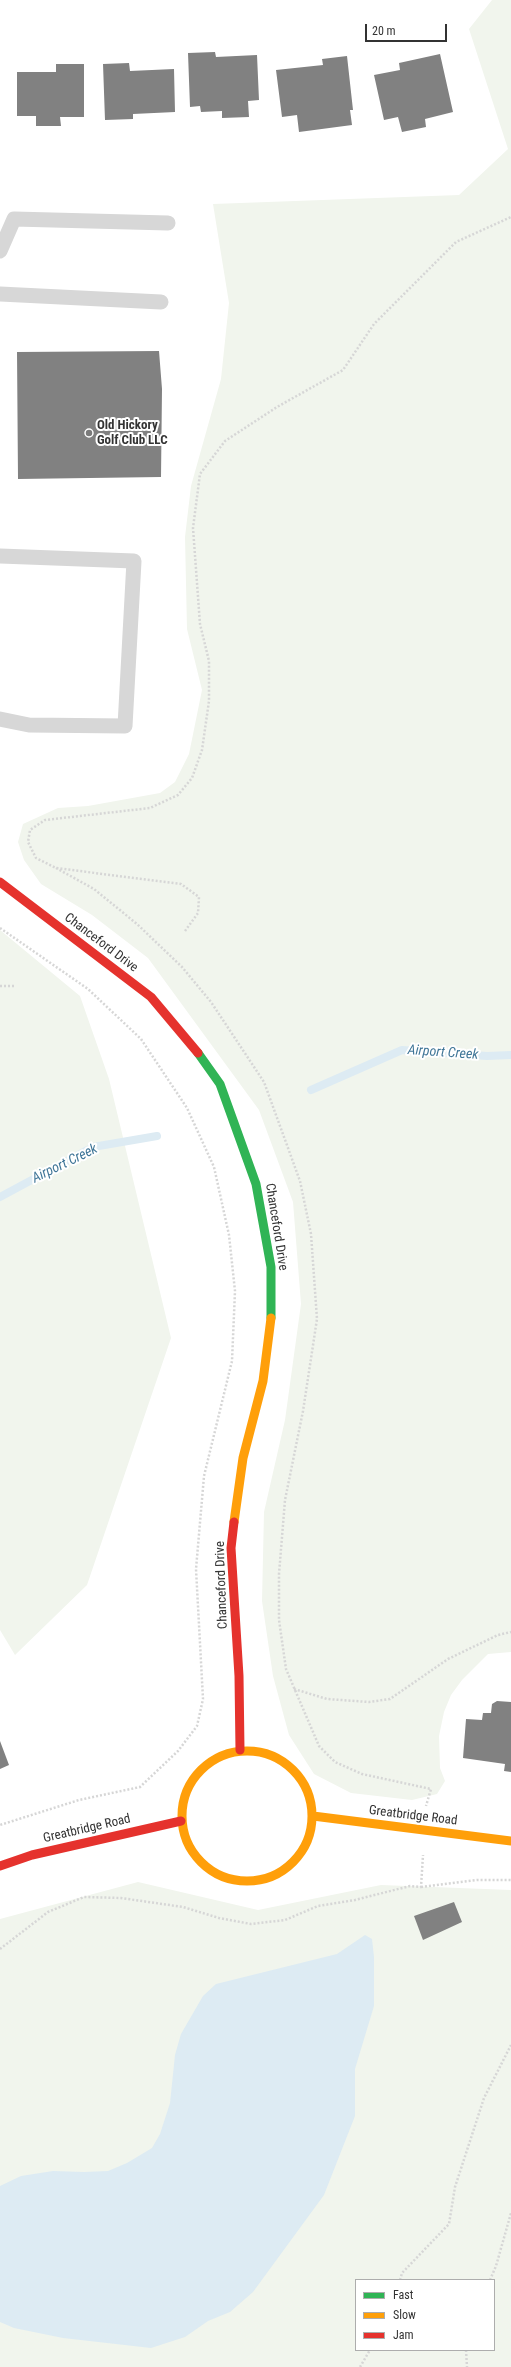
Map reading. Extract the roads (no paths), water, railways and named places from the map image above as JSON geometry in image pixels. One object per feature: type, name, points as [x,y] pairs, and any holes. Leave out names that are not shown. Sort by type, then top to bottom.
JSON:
[{"type":"street","name":"Chanceford Drive","points":[[0,882],[151,997],[190,1040],[220,1084],[256,1184],[271,1267],[271,1320],[263,1382],[243,1458],[231,1548],[239,1676],[240,1750]]},
{"type":"street","points":[[240,1750],[264,1753],[284,1762],[299,1776],[309,1794],[313,1816],[311,1829],[303,1850],[288,1867],[267,1878],[241,1881],[218,1875],[193,1854],[187,1844],[181,1821],[182,1802],[191,1781],[198,1772],[221,1755],[240,1750]]},
{"type":"street","name":"Greatbridge Road","points":[[313,1816],[511,1841]]},
{"type":"street","name":"Greatbridge Road","points":[[0,1866],[32,1855],[181,1821]]},
{"type":"lane","points":[[0,251],[14,219],[168,223]]},
{"type":"lane","points":[[0,294],[161,302]]},
{"type":"lane","points":[[0,556],[134,561],[125,726],[29,725],[0,719]]},
{"type":"waterway","name":"Airport Creek","points":[[311,1090],[402,1050],[487,1056],[511,1055]]},
{"type":"waterway","name":"Airport Creek","points":[[0,1197],[93,1147],[157,1136]]},
{"type":"place","name":"Old Hickory Golf Club LLC","points":[[89,433]]}]
